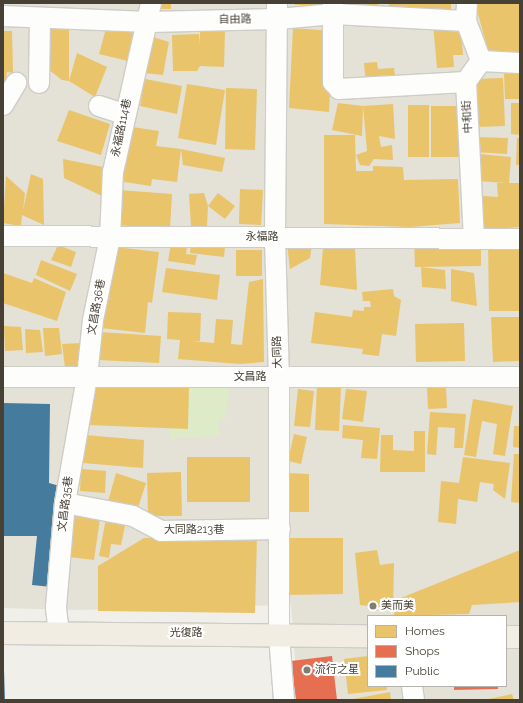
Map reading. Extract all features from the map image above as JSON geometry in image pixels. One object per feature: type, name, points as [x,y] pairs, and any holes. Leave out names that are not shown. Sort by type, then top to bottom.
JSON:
[{"type":"main road","name":"光復路","points":[[3,633],[367,636]]},
{"type":"main road","points":[[507,637],[520,637]]},
{"type":"street","name":"永福路114巷","points":[[110,236],[113,172],[124,114],[149,22],[151,3]]},
{"type":"street","name":"自由路","points":[[3,16],[149,22],[278,11],[334,8],[467,12]]},
{"type":"street","points":[[334,8],[333,82],[339,89],[466,82],[480,61],[467,12]]},
{"type":"street","name":"大同路","points":[[278,11],[276,237],[279,377],[279,635],[284,700]]},
{"type":"street","points":[[39,83],[40,18]]},
{"type":"street","points":[[480,61],[520,63]]},
{"type":"street","name":"中和街","points":[[466,82],[474,239]]},
{"type":"street","points":[[3,105],[16,83]]},
{"type":"street","points":[[99,106],[124,114]]},
{"type":"street","name":"永福路","points":[[3,236],[520,239]]},
{"type":"street","name":"文昌路36巷","points":[[87,377],[94,320],[110,236]]},
{"type":"street","name":"文昌路","points":[[3,377],[520,377]]},
{"type":"street","name":"文昌路35巷","points":[[59,633],[56,607],[65,503],[87,377]]},
{"type":"street","name":"大同路213巷","points":[[65,503],[133,516],[161,531],[280,529]]},
{"type":"street","points":[[412,687],[414,700]]},
{"type":"shaded area","points":[[3,3],[520,3],[520,700],[298,700],[291,605],[74,610],[3,608]]},
{"type":"green space","points":[[182,378],[230,379],[225,420],[218,420],[220,436],[170,439],[170,423]]},
{"type":"building: Homes","points":[[158,3],[171,3],[171,9],[158,9]]},
{"type":"building: Homes","points":[[295,3],[328,3],[328,6],[295,5]]},
{"type":"building: Homes","points":[[336,3],[378,3],[378,7],[336,8]]},
{"type":"building: Homes","points":[[389,3],[451,3],[451,11],[388,10]]},
{"type":"building: Homes","points":[[475,3],[519,3],[520,55],[489,54]]},
{"type":"building: Homes","points":[[49,22],[69,22],[69,81],[62,80],[48,69]]},
{"type":"building: Homes","points":[[433,24],[461,30],[463,55],[453,55],[454,67],[437,68]]},
{"type":"building: Homes","points":[[107,25],[136,33],[128,61],[99,54]]},
{"type":"building: Homes","points":[[293,28],[333,31],[329,112],[289,108]]},
{"type":"building: Homes","points":[[200,29],[225,30],[224,67],[200,66],[197,71],[173,71],[172,35],[199,34],[200,45]]},
{"type":"building: Homes","points":[[3,31],[12,31],[13,73],[7,72],[4,96]]},
{"type":"building: Homes","points":[[153,37],[169,42],[163,75],[144,73]]},
{"type":"building: Homes","points":[[77,53],[107,67],[95,97],[69,81]]},
{"type":"building: Homes","points":[[377,62],[378,69],[394,68],[396,82],[366,84],[364,63]]},
{"type":"building: Homes","points":[[504,72],[520,72],[520,99],[505,99]]},
{"type":"building: Homes","points":[[503,78],[505,126],[476,127],[474,79]]},
{"type":"building: Homes","points":[[145,79],[182,86],[177,114],[140,106]]},
{"type":"building: Homes","points":[[187,84],[225,90],[216,145],[178,138]]},
{"type":"building: Homes","points":[[226,88],[257,89],[255,150],[225,149]]},
{"type":"building: Homes","points":[[338,103],[363,106],[362,136],[332,130]]},
{"type":"building: Homes","points":[[511,103],[520,103],[520,135],[511,134]]},
{"type":"building: Homes","points":[[393,104],[395,139],[379,136],[381,147],[392,145],[393,160],[374,159],[369,166],[360,165],[356,155],[367,151],[363,106]]},
{"type":"building: Homes","points":[[408,105],[429,105],[429,157],[408,157]]},
{"type":"building: Homes","points":[[431,106],[465,106],[465,157],[431,157]]},
{"type":"building: Homes","points":[[69,110],[110,124],[101,155],[57,141]]},
{"type":"building: Homes","points":[[126,126],[159,131],[156,146],[181,149],[177,182],[152,179],[151,186],[118,181]]},
{"type":"building: Homes","points":[[324,135],[355,135],[356,171],[373,171],[373,166],[403,167],[404,180],[458,179],[460,223],[410,227],[324,224]]},
{"type":"building: Homes","points":[[475,137],[508,138],[507,154],[474,152]]},
{"type":"building: Homes","points":[[517,138],[520,138],[520,165],[516,165]]},
{"type":"building: Homes","points":[[181,149],[225,158],[222,172],[183,165]]},
{"type":"building: Homes","points":[[480,154],[511,157],[509,183],[520,183],[520,227],[486,230],[477,219],[476,207],[483,196],[498,197],[497,183],[506,183],[478,181]]},
{"type":"building: Homes","points":[[63,159],[108,168],[102,196],[64,178]]},
{"type":"building: Homes","points":[[31,174],[43,179],[44,225],[22,215],[21,226],[3,223],[6,176],[25,193],[23,210]]},
{"type":"building: Homes","points":[[240,189],[263,190],[261,225],[239,224]]},
{"type":"building: Homes","points":[[119,190],[172,194],[170,229],[117,225]]},
{"type":"building: Homes","points":[[204,193],[208,206],[207,226],[191,226],[189,194]]},
{"type":"building: Homes","points":[[218,193],[235,206],[225,219],[208,206]]},
{"type":"building: Homes","points":[[414,239],[481,239],[481,266],[415,267]]},
{"type":"building: Homes","points":[[488,241],[520,241],[520,311],[489,311]]},
{"type":"building: Homes","points":[[191,242],[225,246],[224,257],[190,253]]},
{"type":"building: Homes","points":[[287,243],[312,244],[310,258],[290,269]]},
{"type":"building: Homes","points":[[171,244],[187,246],[186,254],[197,255],[195,265],[168,261]]},
{"type":"building: Homes","points":[[58,245],[76,252],[71,267],[51,260]]},
{"type":"building: Homes","points":[[115,247],[159,252],[152,303],[148,302],[145,333],[101,328],[104,298],[114,299],[109,298]]},
{"type":"building: Homes","points":[[323,248],[355,248],[357,290],[320,285]]},
{"type":"building: Homes","points":[[236,250],[262,250],[262,276],[236,276]]},
{"type":"building: Homes","points":[[41,260],[77,274],[70,291],[36,275]]},
{"type":"building: Homes","points":[[421,267],[445,270],[446,289],[422,287]]},
{"type":"building: Homes","points":[[166,268],[220,275],[217,300],[162,292]]},
{"type":"building: Homes","points":[[451,269],[474,273],[477,306],[451,301]]},
{"type":"building: Homes","points":[[3,273],[32,283],[34,278],[66,292],[57,321],[3,303]]},
{"type":"building: Homes","points":[[263,279],[264,362],[240,364],[178,359],[180,340],[167,339],[168,312],[201,313],[200,341],[192,341],[214,343],[216,319],[233,320],[231,344],[242,345],[249,282]]},
{"type":"building: Homes","points":[[393,289],[394,296],[401,300],[396,336],[382,334],[379,356],[362,354],[363,349],[311,343],[315,312],[352,317],[353,310],[364,311],[364,307],[371,307],[370,301],[363,301],[362,292]]},
{"type":"building: Homes","points":[[491,317],[520,317],[520,361],[493,362]]},
{"type":"building: Homes","points":[[464,323],[465,361],[416,362],[415,324]]},
{"type":"building: Homes","points":[[4,326],[21,327],[23,350],[5,351]]},
{"type":"building: Homes","points":[[43,328],[59,328],[62,354],[45,356]]},
{"type":"building: Homes","points":[[25,329],[40,330],[43,352],[26,353]]},
{"type":"building: Homes","points":[[100,332],[161,336],[159,363],[98,360]]},
{"type":"building: Homes","points":[[81,343],[83,367],[65,367],[62,344]]},
{"type":"building: Homes","points":[[98,383],[189,386],[188,429],[89,425],[90,390]]},
{"type":"building: Homes","points":[[317,385],[341,387],[339,431],[315,430]]},
{"type":"building: Homes","points":[[427,388],[446,388],[447,408],[428,409]]},
{"type":"building: Homes","points":[[298,389],[314,391],[310,427],[294,426]]},
{"type":"building: Homes","points":[[346,389],[367,391],[363,422],[342,419]]},
{"type":"building: Homes","points":[[473,399],[513,406],[505,456],[493,454],[497,424],[482,421],[476,457],[464,455]]},
{"type":"building: Homes","points":[[430,412],[466,414],[463,448],[454,448],[455,428],[438,427],[436,455],[427,454]]},
{"type":"building: Homes","points":[[343,425],[380,428],[377,459],[361,458],[363,440],[342,438]]},
{"type":"building: Homes","points":[[514,426],[520,426],[520,448],[513,447]]},
{"type":"building: Homes","points":[[414,431],[425,431],[425,472],[380,472],[381,435],[393,435],[393,450],[414,451]]},
{"type":"building: Homes","points":[[294,434],[307,437],[301,464],[288,461]]},
{"type":"building: Homes","points":[[85,435],[144,440],[143,468],[83,463]]},
{"type":"building: Homes","points":[[514,454],[520,454],[520,503],[511,502]]},
{"type":"building: Homes","points":[[187,457],[250,457],[250,502],[187,502]]},
{"type":"building: Homes","points":[[463,457],[510,463],[505,499],[493,490],[494,484],[480,482],[477,502],[458,499],[456,524],[438,522],[441,481],[459,483]]},
{"type":"building: Homes","points":[[81,469],[106,471],[105,493],[80,491]]},
{"type":"building: Homes","points":[[181,472],[182,516],[148,516],[147,473]]},
{"type":"building: Homes","points":[[116,473],[146,483],[136,514],[107,505]]},
{"type":"building: Homes","points":[[286,473],[309,474],[309,512],[286,512]]},
{"type":"building: Homes","points":[[75,509],[101,512],[94,560],[69,557]]},
{"type":"building: Homes","points":[[106,518],[126,521],[121,545],[111,544],[109,558],[99,556]]},
{"type":"building: Homes","points":[[257,536],[255,613],[98,611],[98,566],[144,538]]},
{"type":"building: Homes","points":[[284,538],[343,538],[343,594],[285,595]]},
{"type":"building: Homes","points":[[377,550],[380,565],[394,563],[393,609],[360,605],[355,553]]},
{"type":"building: Homes","points":[[520,550],[520,602],[472,605],[469,614],[394,615],[396,600]]},
{"type":"building: Homes","points":[[367,656],[367,687],[386,687],[387,690],[348,694],[344,659]]},
{"type":"building: Homes","points":[[390,692],[391,700],[353,700],[353,699]]},
{"type":"building: Homes","points":[[512,694],[514,700],[489,700],[489,699]]},
{"type":"building: Shops","points":[[332,656],[337,700],[296,700],[291,661]]},
{"type":"building: Shops","points":[[454,687],[498,687],[498,689],[454,690]]},
{"type":"building: Public","points":[[3,403],[50,404],[49,483],[63,487],[52,587],[32,585],[37,536],[3,536]]},
{"type":"building: Public","points":[[4,670],[5,700],[3,700]]},
{"type":"place","name":"美而美","points":[[373,606]]},
{"type":"place","name":"流行之星","points":[[307,670]]}]
